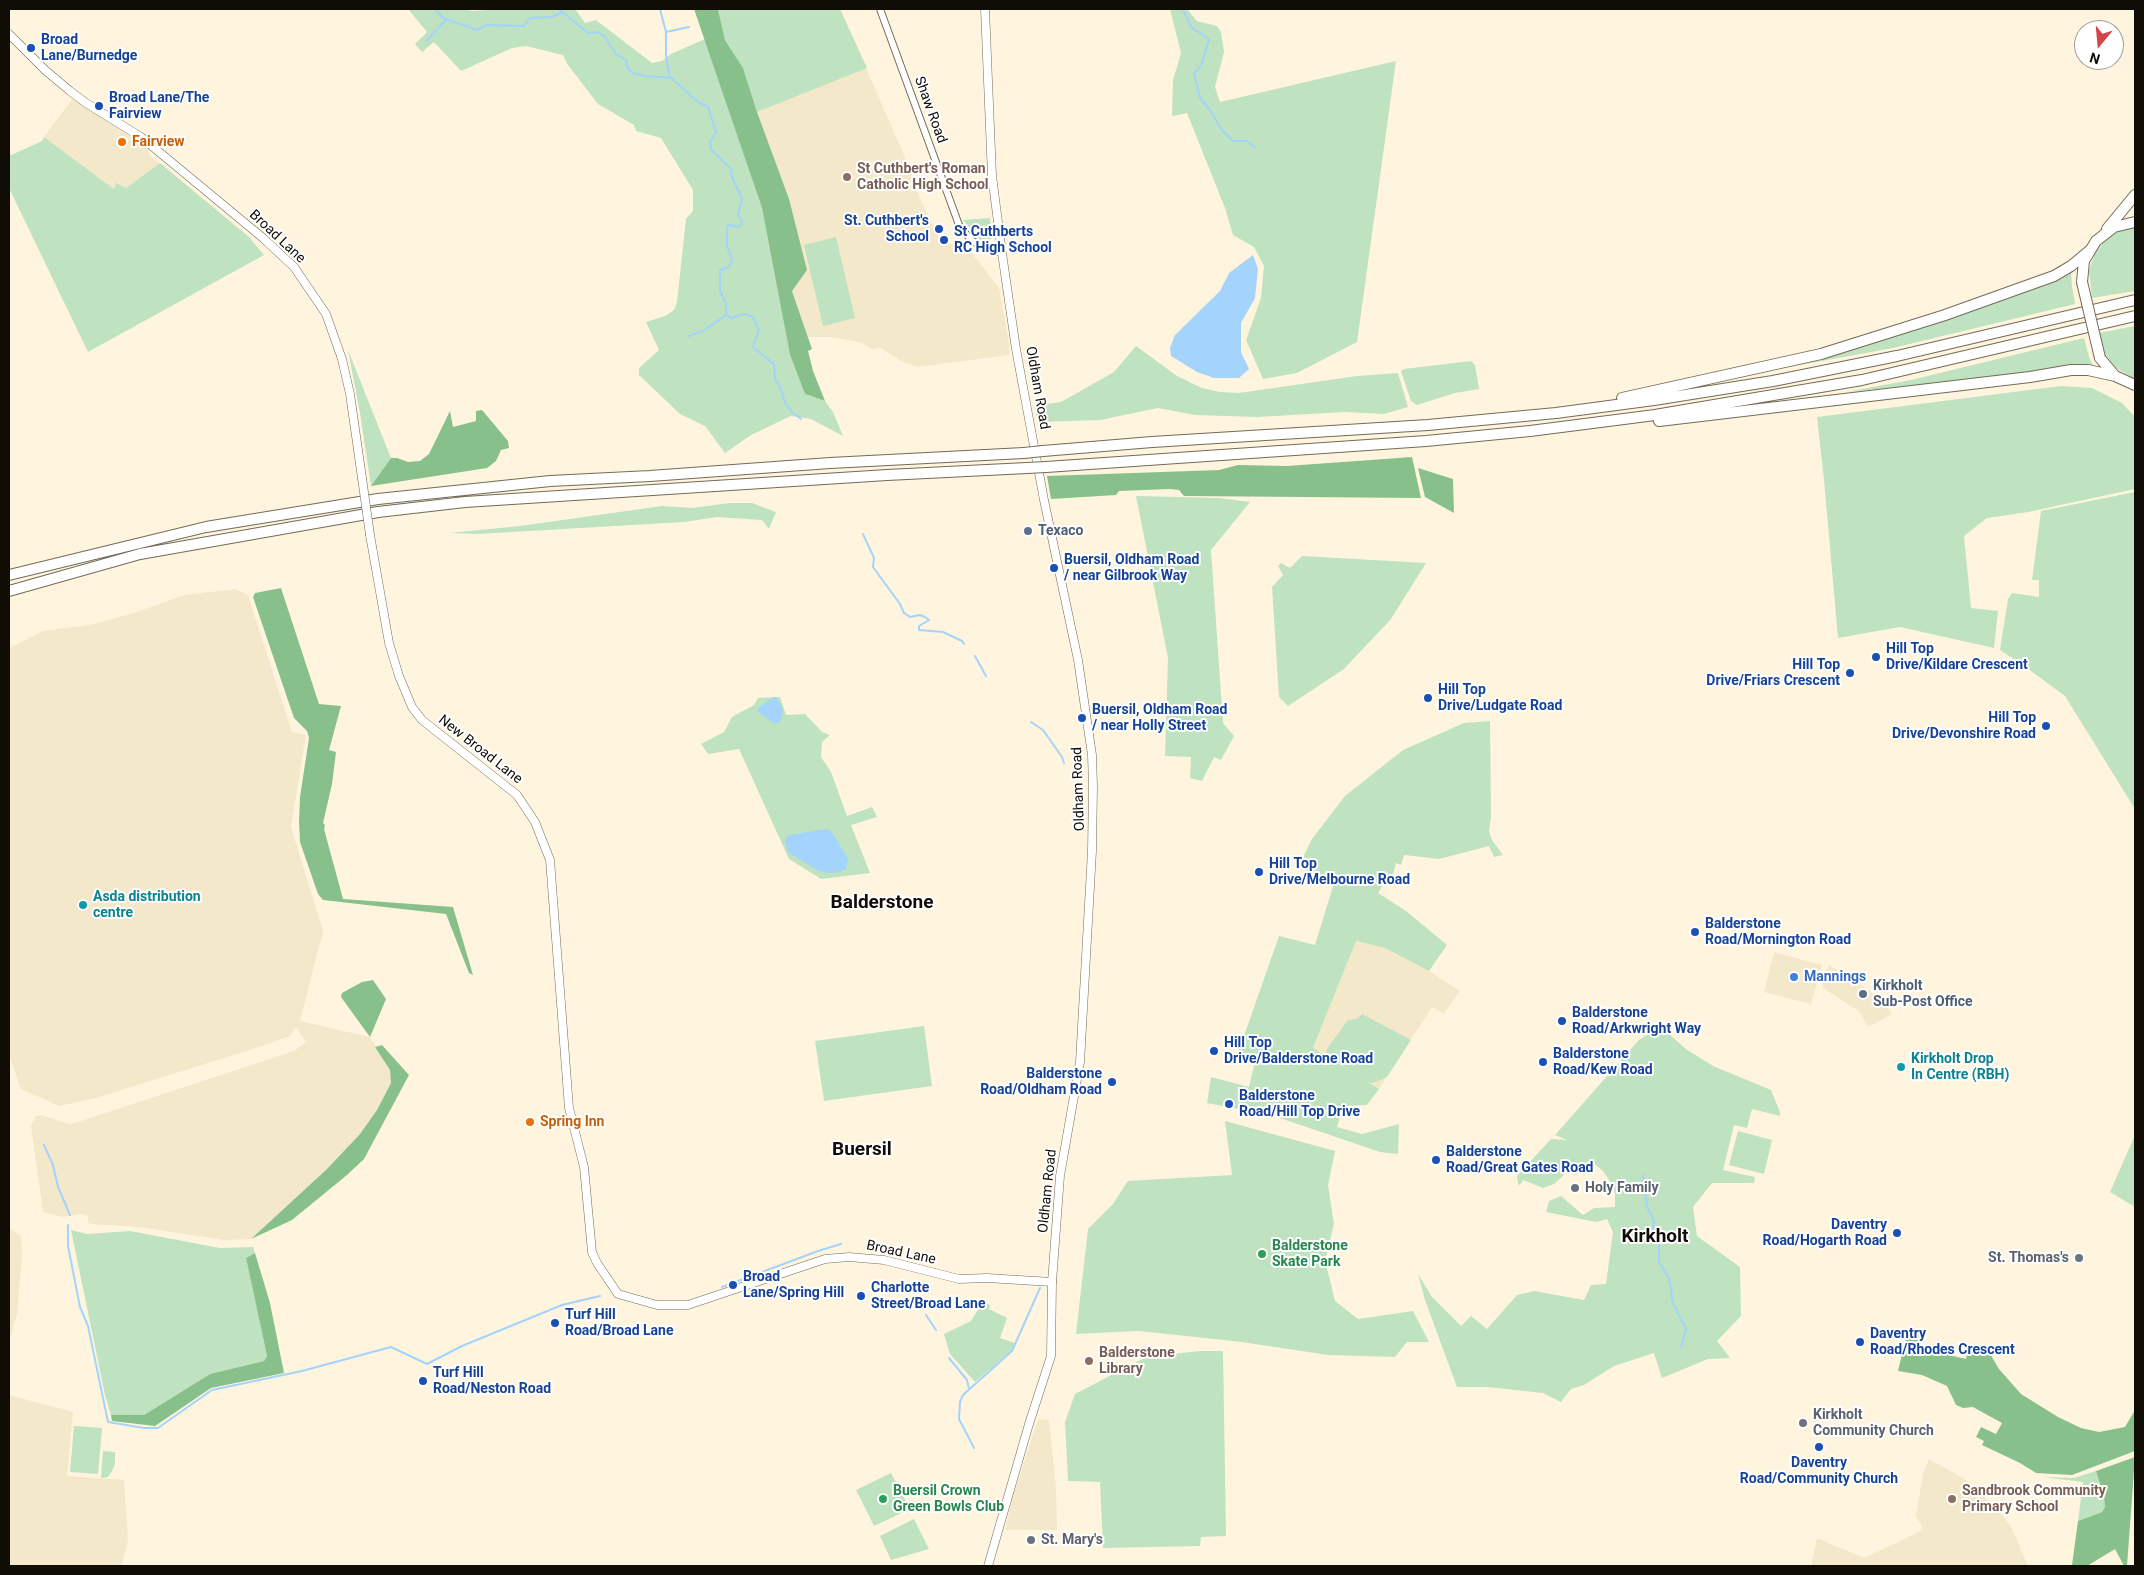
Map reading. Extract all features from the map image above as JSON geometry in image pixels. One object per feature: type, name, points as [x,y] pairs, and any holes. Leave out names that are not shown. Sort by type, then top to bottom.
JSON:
[{"type":"highway","points":[[1556,413],[1821,354],[2054,276],[2071,266],[2089,251],[2135,195]]},
{"type":"highway","points":[[2101,235],[2118,225],[2135,222]]},
{"type":"highway","points":[[2089,251],[2083,265],[2082,282],[2100,358],[2135,394]]},
{"type":"highway","points":[[9,575],[206,527],[378,499],[550,481],[1024,453],[1152,442],[1428,425],[1556,413],[1654,400],[1835,369],[2135,300]]},
{"type":"highway","points":[[1530,431],[1723,404],[1862,380],[2135,316]]},
{"type":"highway","points":[[9,591],[140,554],[378,512],[466,502],[1288,451],[1657,421],[2030,377],[2071,370],[2088,370],[2117,377],[2135,385]]},
{"type":"main road","name":"Oldham Road","points":[[985,9],[992,176],[1002,253],[1016,349],[1078,660],[1093,771],[1092,851],[1080,1062],[1060,1176],[1052,1282],[1051,1356],[1029,1424],[988,1566]]},
{"type":"main road","name":"Broad Lane","points":[[9,34],[45,70],[86,103],[141,138],[263,238],[294,267],[326,314],[342,359],[350,394],[370,535]]},
{"type":"main road","name":"New Broad Lane","points":[[370,535],[389,643],[399,676],[412,707],[422,720],[517,795],[535,822],[550,860],[569,1108]]},
{"type":"main road","name":"Broad Lane","points":[[569,1108],[584,1167],[592,1252],[597,1264],[618,1294],[657,1305],[688,1305],[825,1259],[850,1257],[884,1260],[959,1279],[987,1278],[1052,1282]]},
{"type":"street","name":"Shaw Road","points":[[880,9],[958,225],[971,240],[986,248],[1002,253]]},
{"type":"shaded area","name":"St Cuthbert's Roman Catholic High School","points":[[717,9],[840,9],[904,155],[921,201],[939,237],[941,240],[971,252],[999,288],[1009,342],[1009,355],[917,367],[901,361],[879,347],[874,350],[860,342],[829,337],[808,337],[792,291],[757,112],[743,68],[725,40]]},
{"type":"shaded area","points":[[72,99],[147,147],[150,156],[160,163],[126,188],[114,189],[44,137]]},
{"type":"shaded area","points":[[235,589],[248,595],[292,732],[306,735],[291,827],[323,931],[300,1021],[370,1037],[390,1070],[391,1083],[377,1110],[360,1134],[327,1169],[251,1239],[224,1240],[139,1227],[92,1224],[88,1223],[88,1216],[81,1214],[63,1217],[43,1212],[31,1126],[36,1116],[41,1115],[69,1124],[75,1123],[294,1051],[306,1042],[296,1027],[290,1036],[256,1048],[96,1098],[59,1106],[21,1089],[9,1055],[9,648],[43,631],[89,625],[131,614],[185,595]]},
{"type":"shaded area","points":[[1356,941],[1385,948],[1429,971],[1460,991],[1444,1014],[1432,1007],[1379,1089],[1313,1048]]},
{"type":"shaded area","points":[[1774,952],[1822,965],[1811,1004],[1764,992]]},
{"type":"shaded area","points":[[1829,965],[1863,986],[1885,1003],[1892,1014],[1868,1027],[1860,1012],[1823,988],[1823,977]]},
{"type":"shaded area","points":[[9,1228],[21,1236],[22,1257],[17,1315],[9,1342]]},
{"type":"shaded area","points":[[9,1395],[73,1412],[67,1476],[124,1480],[128,1541],[121,1566],[9,1566]]},
{"type":"shaded area","points":[[1038,1419],[1049,1420],[1056,1487],[1057,1530],[1005,1530],[1013,1497]]},
{"type":"shaded area","name":"Sandbrook Community Primary School","points":[[1929,1459],[1968,1481],[2005,1518],[2012,1529],[2028,1566],[1811,1566],[1817,1538],[1864,1558],[1921,1531],[1922,1527],[1916,1516],[1923,1473]]},
{"type":"green space","points":[[408,9],[465,9],[472,11],[575,9],[585,23],[596,20],[652,63],[662,61],[671,54],[705,39],[762,208],[790,355],[805,394],[825,401],[833,412],[843,436],[811,419],[791,416],[751,435],[725,453],[705,426],[680,414],[639,375],[639,368],[659,350],[646,322],[665,316],[674,310],[677,302],[686,219],[693,211],[693,190],[661,138],[636,131],[634,125],[598,104],[568,65],[563,55],[526,46],[512,48],[461,71],[434,42],[422,52],[415,44],[427,32]]},
{"type":"green space","points":[[694,9],[718,10],[725,40],[743,68],[789,199],[807,270],[792,291],[812,349],[808,351],[813,371],[825,401],[805,394],[790,355],[762,208]]},
{"type":"green space","points":[[717,9],[840,9],[867,68],[757,112],[743,68],[725,40]]},
{"type":"green space","points":[[1170,9],[1187,9],[1197,21],[1217,26],[1221,32],[1224,52],[1215,87],[1220,102],[1396,61],[1357,342],[1297,373],[1263,379],[1246,340],[1261,298],[1264,266],[1254,247],[1233,235],[1225,208],[1187,113],[1172,116],[1173,80],[1181,53]]},
{"type":"green space","points":[[44,137],[114,189],[116,183],[126,188],[160,163],[249,237],[264,255],[88,352],[9,188],[9,156],[42,141]]},
{"type":"green space","points":[[990,218],[992,238],[986,241],[980,240],[963,220]]},
{"type":"green space","points":[[2135,228],[2135,291],[2092,298],[2089,271],[2095,253],[2108,237],[2123,229]]},
{"type":"green space","points":[[836,237],[855,318],[823,326],[804,245]]},
{"type":"green space","points":[[2071,270],[2075,304],[1893,348],[1783,368],[1875,342],[1957,315]]},
{"type":"green space","points":[[2135,326],[2135,379],[2114,367],[2101,347],[2099,333]]},
{"type":"green space","points":[[2084,338],[2094,368],[1846,392],[1911,380]]},
{"type":"green space","points":[[1136,346],[1177,376],[1202,388],[1220,392],[1239,393],[1357,376],[1398,373],[1408,407],[1384,414],[1345,412],[1257,417],[1195,415],[1158,408],[1100,420],[1038,422],[1034,406],[1061,402],[1114,372]]},
{"type":"green space","points":[[348,350],[391,458],[371,486],[360,413]]},
{"type":"green space","points":[[1471,361],[1475,365],[1479,389],[1455,393],[1417,405],[1411,401],[1401,371],[1404,369]]},
{"type":"green space","points":[[2061,386],[2092,388],[2122,403],[2135,417],[2135,489],[2028,512],[1987,518],[1964,536],[1971,608],[1998,611],[1994,648],[1900,627],[1838,638],[1817,417]]},
{"type":"green space","points":[[482,410],[508,441],[509,448],[501,450],[496,461],[487,468],[371,486],[391,458],[408,462],[420,461],[429,454],[450,411],[453,427],[476,421],[476,411]]},
{"type":"green space","points":[[1412,457],[1421,498],[1184,496],[1179,490],[1170,489],[1119,491],[1116,495],[1051,499],[1047,476],[1219,470],[1238,465],[1287,466]]},
{"type":"green space","points":[[1418,468],[1453,479],[1454,513],[1425,497]]},
{"type":"green space","points":[[2135,492],[2135,809],[2065,696],[2000,650],[2008,599],[2012,593],[2039,597],[2039,580],[2032,580],[2041,511]]},
{"type":"green space","points":[[1136,496],[1219,498],[1250,502],[1211,550],[1223,723],[1234,736],[1221,760],[1214,757],[1202,781],[1190,778],[1191,757],[1165,756],[1168,658]]},
{"type":"green space","points":[[729,503],[752,503],[776,512],[769,529],[762,520],[717,517],[684,522],[477,534],[449,533],[520,526],[662,506],[693,508]]},
{"type":"green space","points":[[1302,556],[1426,563],[1391,619],[1344,669],[1288,706],[1279,697],[1272,587],[1283,575],[1278,566],[1281,563],[1290,568]]},
{"type":"green space","points":[[281,588],[319,704],[341,706],[329,750],[336,752],[332,784],[323,823],[343,899],[453,907],[473,975],[469,973],[446,914],[323,900],[318,894],[300,842],[300,797],[309,738],[307,731],[294,718],[253,597],[255,593]]},
{"type":"green space","points":[[780,697],[786,715],[805,714],[822,732],[830,735],[822,742],[821,757],[831,772],[847,816],[872,807],[877,817],[851,825],[870,873],[821,879],[789,859],[739,749],[708,754],[701,744],[724,732],[732,717],[754,705],[758,698]]},
{"type":"green space","points":[[1490,721],[1491,817],[1489,831],[1492,840],[1503,855],[1494,857],[1489,846],[1439,859],[1404,855],[1401,865],[1396,863],[1393,875],[1389,875],[1378,893],[1406,911],[1447,945],[1429,971],[1385,948],[1356,941],[1313,1048],[1364,1079],[1326,1055],[1327,1049],[1348,1020],[1357,1019],[1362,1014],[1411,1040],[1387,1077],[1373,1083],[1368,1082],[1379,1089],[1367,1105],[1343,1106],[1337,1127],[1362,1134],[1399,1124],[1398,1154],[1380,1152],[1271,1115],[1207,1103],[1211,1077],[1249,1087],[1255,1061],[1238,1053],[1279,936],[1315,945],[1334,883],[1298,867],[1312,839],[1345,796],[1403,750],[1464,723]]},
{"type":"green space","points":[[373,980],[386,999],[370,1037],[341,997],[342,993],[362,982]]},
{"type":"green space","points":[[924,1026],[932,1086],[824,1101],[815,1041]]},
{"type":"green space","points":[[1660,1026],[1686,1049],[1713,1066],[1771,1090],[1780,1112],[1780,1116],[1752,1109],[1747,1128],[1734,1125],[1723,1170],[1755,1177],[1754,1183],[1712,1183],[1693,1207],[1697,1236],[1740,1267],[1741,1316],[1717,1341],[1730,1358],[1708,1359],[1662,1378],[1654,1353],[1614,1366],[1584,1385],[1571,1389],[1561,1402],[1543,1393],[1488,1387],[1457,1387],[1425,1300],[1418,1274],[1432,1297],[1461,1326],[1471,1316],[1487,1329],[1517,1295],[1534,1291],[1584,1300],[1591,1285],[1606,1284],[1613,1232],[1607,1219],[1596,1222],[1546,1212],[1549,1201],[1561,1196],[1583,1215],[1594,1208],[1615,1207],[1615,1194],[1611,1183],[1603,1171],[1590,1160],[1576,1175],[1567,1172],[1554,1184],[1543,1188],[1523,1180],[1520,1185],[1518,1184],[1517,1176],[1551,1139],[1567,1140],[1555,1135],[1639,1040]]},
{"type":"green space","points":[[382,1045],[409,1075],[364,1159],[292,1220],[251,1239],[327,1169],[360,1134],[377,1110],[391,1083],[390,1070],[375,1047]]},
{"type":"green space","points":[[1225,1121],[1335,1151],[1328,1185],[1334,1224],[1325,1260],[1335,1301],[1358,1319],[1413,1311],[1429,1342],[1407,1342],[1395,1357],[1328,1355],[1242,1342],[1139,1331],[1076,1334],[1088,1229],[1113,1204],[1128,1181],[1232,1175]]},
{"type":"green space","points":[[1738,1131],[1772,1140],[1764,1174],[1729,1165]]},
{"type":"green space","points":[[2135,1135],[2135,1207],[2110,1192]]},
{"type":"green space","points":[[71,1230],[87,1234],[130,1231],[220,1248],[253,1247],[255,1253],[246,1258],[267,1356],[264,1361],[210,1374],[144,1415],[111,1415],[105,1395]]},
{"type":"green space","points":[[255,1253],[270,1303],[284,1373],[211,1388],[155,1426],[112,1421],[111,1415],[144,1415],[210,1374],[264,1361],[267,1356],[246,1258]]},
{"type":"green space","points":[[983,1302],[990,1305],[989,1309],[1007,1318],[1000,1338],[1015,1343],[1012,1350],[975,1382],[950,1354],[944,1334],[971,1321]]},
{"type":"green space","points":[[1907,1333],[1921,1333],[1918,1348],[1966,1359],[1968,1347],[1972,1344],[1986,1347],[1999,1369],[2021,1394],[2058,1417],[2081,1428],[2099,1432],[2125,1427],[2135,1410],[2135,1451],[2072,1475],[2036,1473],[2020,1463],[1982,1445],[1984,1441],[1976,1437],[1981,1427],[1996,1434],[2002,1423],[1973,1407],[1963,1408],[1956,1405],[1947,1386],[1922,1375],[1898,1371]]},
{"type":"green space","points":[[1200,1351],[1223,1351],[1226,1536],[1201,1537],[1200,1546],[1103,1548],[1100,1482],[1068,1481],[1065,1422],[1075,1394],[1146,1357]]},
{"type":"green space","points":[[74,1426],[102,1428],[98,1474],[70,1472]]},
{"type":"green space","points":[[103,1451],[115,1452],[115,1464],[108,1477],[101,1478]]},
{"type":"green space","points":[[2135,1457],[2127,1566],[2124,1566],[2115,1549],[2087,1566],[2072,1565],[2078,1521],[2102,1512],[2105,1507],[2096,1471]]},
{"type":"green space","points":[[2096,1471],[2105,1507],[2102,1512],[2078,1521],[2083,1482],[2042,1477],[2074,1478]]},
{"type":"green space","name":"Buersil Crown Green Bowls Club","points":[[891,1473],[910,1509],[874,1526],[856,1490]]},
{"type":"green space","name":"Buersil Crown Green Bowls Club","points":[[914,1519],[929,1549],[891,1560],[880,1536]]},
{"type":"water","points":[[1253,255],[1258,269],[1255,298],[1241,323],[1241,352],[1249,369],[1239,378],[1214,378],[1197,372],[1171,356],[1170,348],[1175,335],[1220,291],[1229,273]]},
{"type":"water","points":[[774,697],[777,698],[783,710],[781,720],[778,723],[773,723],[758,712],[758,708]]},
{"type":"water","points":[[827,829],[832,832],[848,859],[846,869],[840,872],[827,873],[817,870],[788,852],[785,840],[789,835]]},
{"type":"waterway","points":[[435,9],[443,18],[477,30],[487,25],[524,26],[530,18],[551,17],[562,13]]},
{"type":"waterway","points":[[559,9],[588,33],[597,32],[604,36],[616,54],[626,60],[627,67],[633,73],[672,78],[695,100],[708,107],[716,132],[710,142],[711,149],[732,170],[731,175],[742,199],[738,215],[742,221],[740,227],[728,225],[727,229],[727,246],[732,259],[729,267],[720,270],[720,291],[726,303],[726,315],[732,318],[745,314],[753,317],[759,330],[753,347],[774,364],[775,378],[785,403],[801,419]]},
{"type":"waterway","points":[[660,9],[666,32],[666,56],[670,78]]},
{"type":"waterway","points":[[1183,9],[1191,27],[1209,39],[1201,66],[1194,73],[1200,98],[1210,110],[1221,129],[1233,141],[1246,141],[1255,147]]},
{"type":"waterway","points":[[426,41],[447,19]]},
{"type":"waterway","points":[[666,32],[689,27]]},
{"type":"waterway","points":[[689,336],[703,331],[726,315]]},
{"type":"waterway","points":[[863,534],[874,558],[873,567],[900,604],[904,613],[910,617],[920,615],[929,620],[919,626],[919,630],[943,632],[962,641],[964,644]]},
{"type":"waterway","points":[[975,656],[986,676]]},
{"type":"waterway","points":[[1031,722],[1043,730],[1062,757],[1064,763]]},
{"type":"waterway","points":[[44,1145],[70,1215]]},
{"type":"waterway","points":[[1643,1175],[1647,1207],[1654,1223],[1652,1230],[1659,1243],[1659,1262],[1669,1279],[1673,1303],[1686,1329],[1681,1347]]},
{"type":"waterway","points":[[68,1225],[68,1246],[80,1307],[88,1326],[108,1422],[144,1428],[158,1428],[212,1390],[302,1371],[391,1347],[427,1364],[462,1346],[562,1305],[600,1296]]},
{"type":"waterway","points":[[722,1287],[841,1244]]},
{"type":"waterway","points":[[974,1448],[959,1419],[960,1402],[963,1395],[1012,1351],[1040,1288]]},
{"type":"waterway","points":[[926,1315],[936,1330]]},
{"type":"waterway","points":[[949,1358],[967,1380],[969,1389]]},
{"type":"place","name":"Broad Lane/Burnedge","points":[[31,48]]},
{"type":"place","name":"Broad Lane/The Fairview","points":[[99,106]]},
{"type":"place","name":"Fairview","points":[[122,142]]},
{"type":"place","name":"St Cuthbert's Roman Catholic High School","points":[[847,177]]},
{"type":"place","name":"St. Cuthbert's School","points":[[939,229]]},
{"type":"place","name":"St Cuthberts RC High School","points":[[944,240]]},
{"type":"place","name":"Texaco","points":[[1028,531]]},
{"type":"place","name":"Buersil, Oldham Road / near Gilbrook Way","points":[[1054,568]]},
{"type":"place","name":"Hill Top Drive/Kildare Crescent","points":[[1876,657]]},
{"type":"place","name":"Hill Top Drive/Friars Crescent","points":[[1850,673]]},
{"type":"place","name":"Hill Top Drive/Ludgate Road","points":[[1428,698]]},
{"type":"place","name":"Buersil, Oldham Road / near Holly Street","points":[[1082,718]]},
{"type":"place","name":"Hill Top Drive/Devonshire Road","points":[[2046,726]]},
{"type":"place","name":"Hill Top Drive/Melbourne Road","points":[[1259,872]]},
{"type":"place","name":"Asda distribution centre","points":[[83,905]]},
{"type":"place","name":"Balderstone Road/Mornington Road","points":[[1695,932]]},
{"type":"place","name":"Mannings","points":[[1794,977]]},
{"type":"place","name":"Kirkholt Sub-Post Office","points":[[1863,994]]},
{"type":"place","name":"Balderstone Road/Arkwright Way","points":[[1562,1021]]},
{"type":"place","name":"Hill Top Drive/Balderstone Road","points":[[1214,1051]]},
{"type":"place","name":"Balderstone Road/Kew Road","points":[[1543,1062]]},
{"type":"place","name":"Kirkholt Drop In Centre (RBH)","points":[[1901,1067]]},
{"type":"place","name":"Balderstone Road/Oldham Road","points":[[1112,1082]]},
{"type":"place","name":"Balderstone Road/Hill Top Drive","points":[[1229,1104]]},
{"type":"place","name":"Spring Inn","points":[[530,1122]]},
{"type":"place","name":"Balderstone Road/Great Gates Road","points":[[1436,1160]]},
{"type":"place","name":"Holy Family","points":[[1575,1188]]},
{"type":"place","name":"Daventry Road/Hogarth Road","points":[[1897,1233]]},
{"type":"place","name":"Balderstone Skate Park","points":[[1262,1254]]},
{"type":"place","name":"St. Thomas's","points":[[2079,1258]]},
{"type":"place","name":"Broad Lane/Spring Hill","points":[[733,1285]]},
{"type":"place","name":"Charlotte Street/Broad Lane","points":[[861,1296]]},
{"type":"place","name":"Turf Hill Road/Broad Lane","points":[[555,1323]]},
{"type":"place","name":"Daventry Road/Rhodes Crescent","points":[[1860,1342]]},
{"type":"place","name":"Balderstone Library","points":[[1089,1361]]},
{"type":"place","name":"Turf Hill Road/Neston Road","points":[[423,1381]]},
{"type":"place","name":"Kirkholt Community Church","points":[[1803,1423]]},
{"type":"place","name":"Daventry Road/Community Church","points":[[1819,1447]]},
{"type":"place","name":"Buersil Crown Green Bowls Club","points":[[883,1499]]},
{"type":"place","name":"Sandbrook Community Primary School","points":[[1952,1499]]},
{"type":"place","name":"St. Mary's","points":[[1031,1540]]},
{"type":"district","name":"Balderstone","points":[[882,903]]},
{"type":"district","name":"Buersil","points":[[862,1150]]},
{"type":"district","name":"Kirkholt","points":[[1655,1237]]}]
